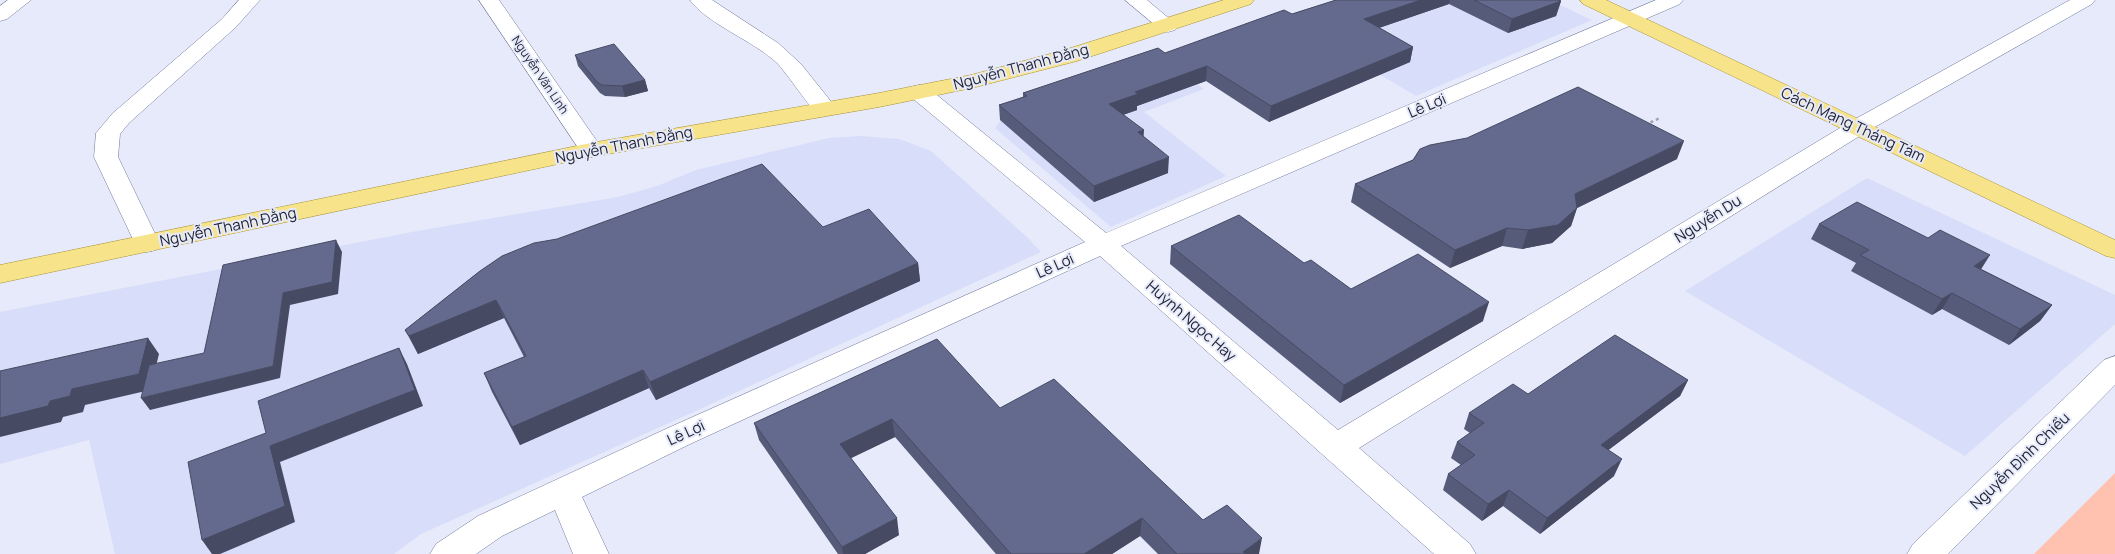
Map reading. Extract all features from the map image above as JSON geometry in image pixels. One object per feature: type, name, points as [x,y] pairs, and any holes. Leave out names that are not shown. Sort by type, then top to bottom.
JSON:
[{"type":"main road","name":"Nguyễn Thanh Đằng","points":[[0,274],[591,150],[972,81],[1069,56],[1168,26],[1244,0]]},
{"type":"main road","name":"Cách Mạng Tháng Tám","points":[[1590,0],[2115,250]]},
{"type":"street","points":[[0,15],[21,0]]},
{"type":"street","points":[[147,244],[106,157],[108,133],[122,118],[229,23],[250,0]]},
{"type":"street","name":"Nguyễn Văn Linh","points":[[490,0],[591,150]]},
{"type":"street","points":[[700,0],[714,12],[772,48],[787,61],[825,109]]},
{"type":"street","points":[[1135,0],[1168,26]]},
{"type":"street","name":"Lê Lợi","points":[[448,554],[490,526],[563,491],[1103,244],[1673,0]]},
{"type":"street","name":"Nguyễn Du","points":[[1336,447],[1858,127],[2085,0]]},
{"type":"street","name":"Huỳnh Ngọc Hay","points":[[919,92],[1103,244],[1458,554]]},
{"type":"street","name":"Nguyễn Đình Chiểu","points":[[1925,554],[2115,367]]},
{"type":"street","points":[[563,491],[591,554]]},
{"type":"path","points":[[1644,125],[1660,118]]},
{"type":"shaded area","points":[[1340,0],[1549,0],[1592,20],[1416,96],[1287,20]]},
{"type":"shaded area","points":[[1163,59],[1204,89],[1144,112],[1226,176],[1111,227],[995,128],[1013,105]]},
{"type":"shaded area","points":[[861,136],[899,139],[931,151],[1027,237],[1041,252],[698,410],[421,534],[394,554],[115,554],[89,440],[0,464],[0,312],[417,231],[618,197],[657,186],[696,170],[829,138]]},
{"type":"shaded area","points":[[1867,178],[2115,295],[2115,324],[1965,456],[1685,291]]},
{"type":"shaded area","points":[[2115,473],[2115,554],[2034,554]]},
{"type":"building","points":[[1336,0],[1421,0],[1364,19],[1413,47],[1271,106],[1207,66],[1135,92],[1138,94],[1109,104],[1144,130],[1138,132],[1169,157],[1094,186],[999,105],[1027,96],[1023,93],[1158,48],[1165,53],[1284,10],[1292,14]]},
{"type":"building","points":[[1474,0],[1558,0],[1561,1],[1512,19]]},
{"type":"building","points":[[614,44],[645,80],[622,86],[602,85],[597,82],[575,55]]},
{"type":"building","points":[[1578,87],[1684,141],[1575,194],[1577,208],[1558,225],[1528,230],[1507,228],[1455,250],[1355,184],[1413,160],[1420,149],[1430,145],[1467,138]]},
{"type":"building","points":[[762,164],[823,227],[869,209],[918,263],[650,382],[643,370],[512,427],[484,373],[526,356],[496,300],[409,336],[405,330],[502,256],[534,243],[557,239]]},
{"type":"building","points":[[1857,202],[1928,238],[1940,230],[1990,255],[1974,266],[2052,305],[2020,329],[1952,293],[1942,299],[1860,255],[1869,250],[1819,224]]},
{"type":"building","points":[[1239,215],[1304,263],[1311,260],[1351,289],[1418,254],[1489,302],[1344,385],[1171,246]]},
{"type":"building","points":[[336,240],[332,282],[283,293],[273,366],[141,398],[149,365],[204,353],[223,265]]},
{"type":"building","points":[[1615,335],[1688,380],[1601,445],[1622,459],[1547,518],[1509,490],[1488,504],[1448,474],[1475,455],[1457,442],[1484,423],[1469,413],[1513,384],[1528,394]]},
{"type":"building","points":[[148,338],[139,374],[72,389],[70,396],[50,401],[48,406],[0,418],[0,371]]},
{"type":"building","points":[[937,339],[1000,408],[1054,379],[1203,520],[1227,505],[1262,538],[1243,552],[1246,554],[1177,554],[1142,518],[1084,554],[1011,554],[892,419],[840,444],[897,518],[842,547],[754,423]]},
{"type":"building","points":[[399,348],[415,390],[270,446],[285,506],[202,540],[188,462],[266,433],[258,401]]}]
